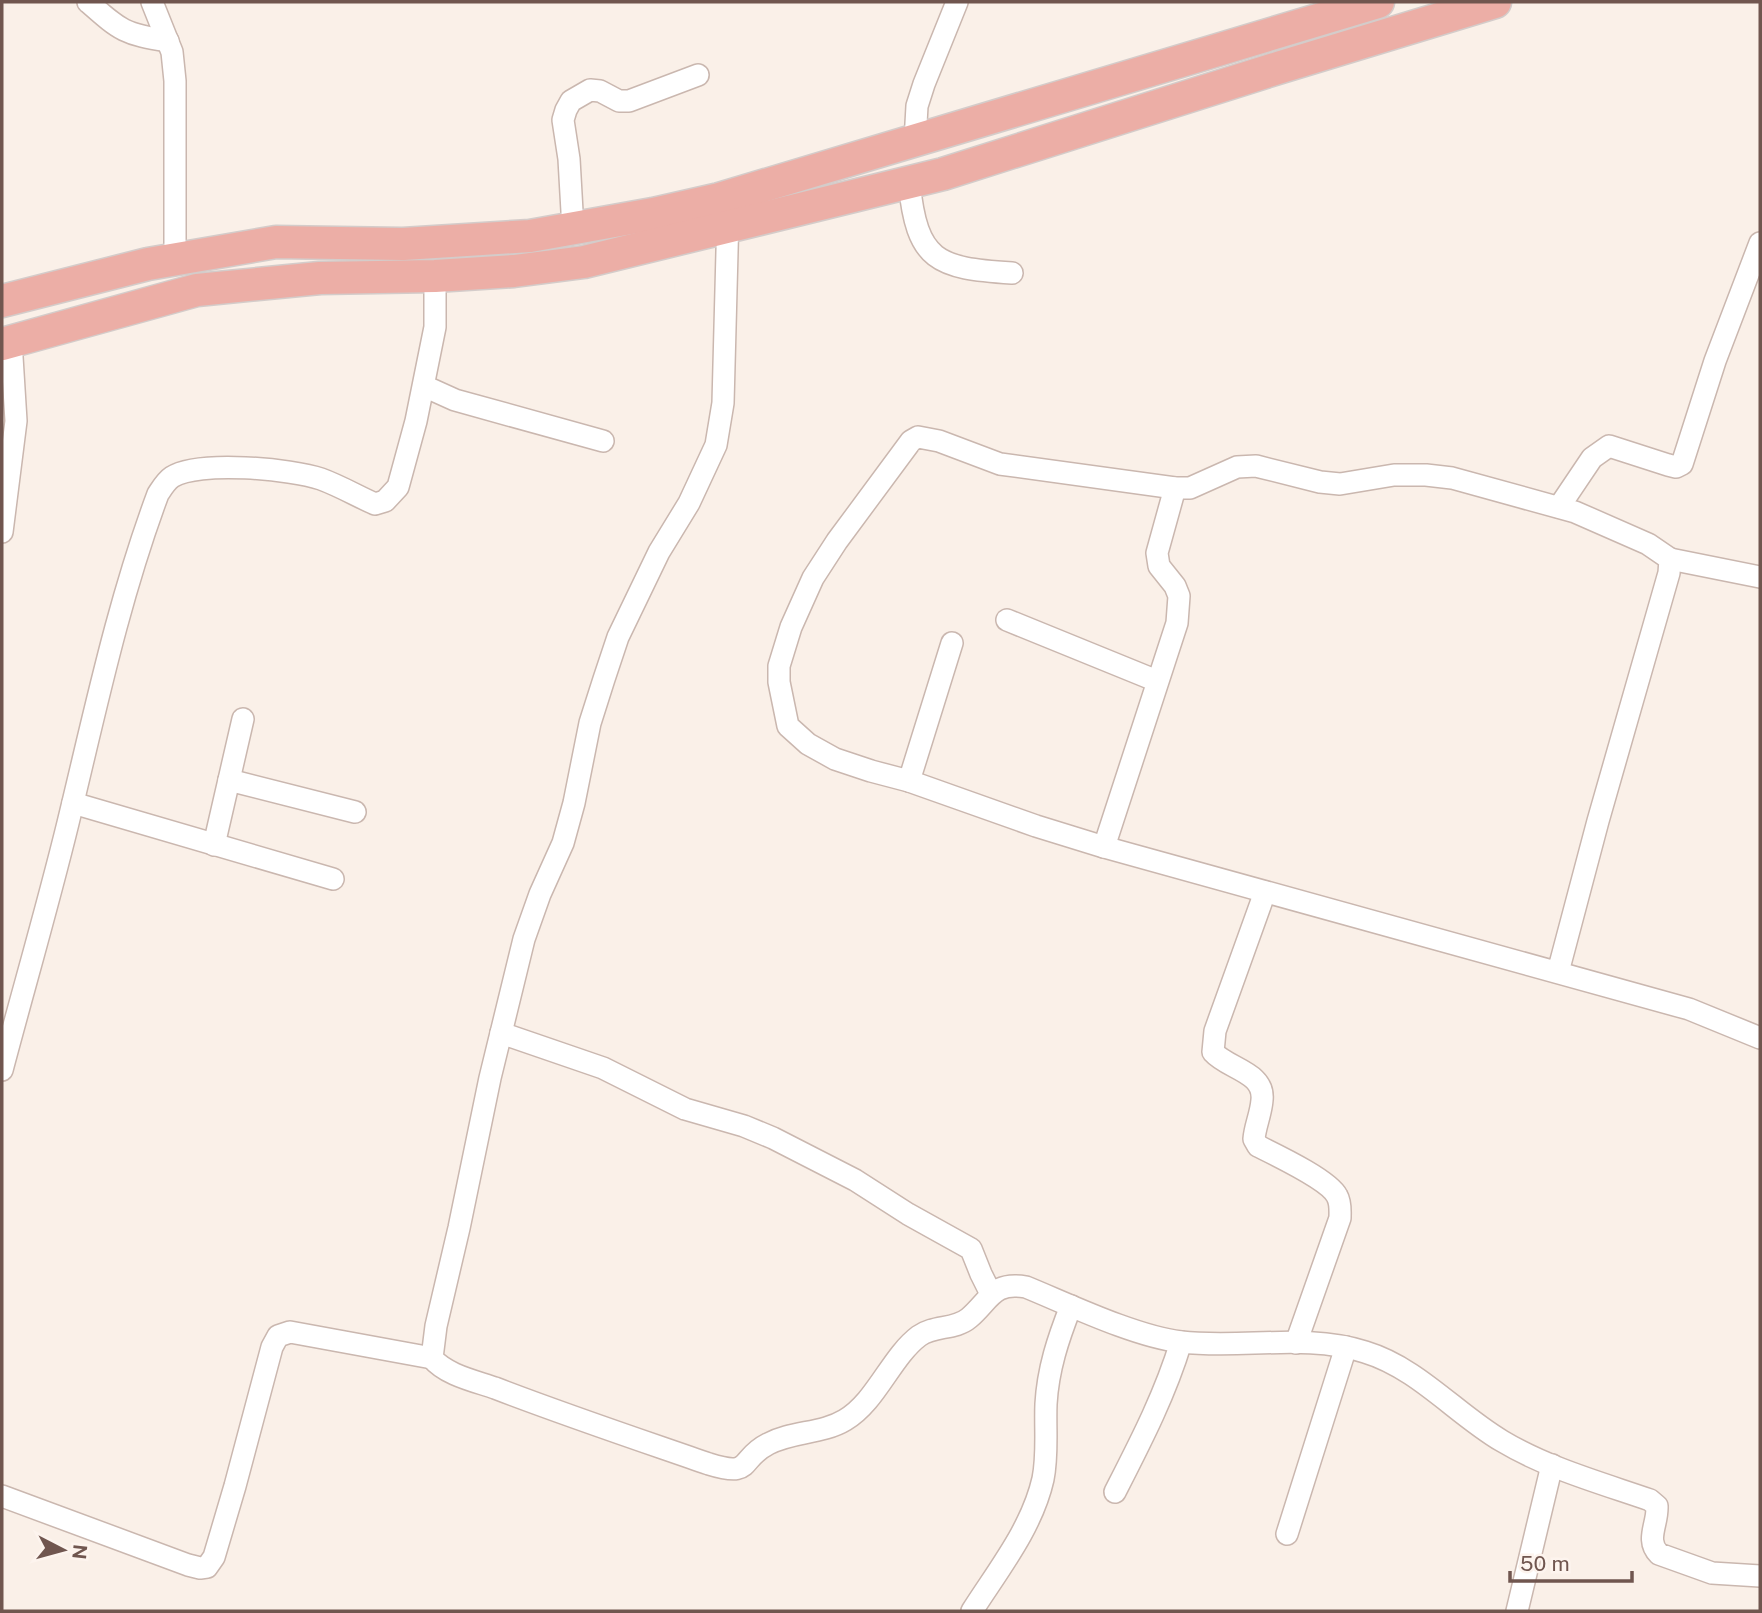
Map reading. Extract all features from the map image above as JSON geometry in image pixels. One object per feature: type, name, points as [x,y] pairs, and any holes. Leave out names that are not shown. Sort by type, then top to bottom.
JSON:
[{"type":"highway","points":[[7,343],[197,290],[320,278],[435,276],[514,271],[584,262],[915,141],[1378,2]]},
{"type":"highway","points":[[2,301],[176,259],[276,242],[402,244],[530,236],[653,214],[728,211],[909,182],[943,174],[1495,2]]},
{"type":"street","points":[[88,2],[119,29],[135,36],[168,41]]},
{"type":"street","points":[[152,2],[172,52],[175,81],[176,259]]},
{"type":"street","points":[[915,141],[920,95],[957,2]]},
{"type":"street","points":[[573,229],[570,170],[563,120],[571,101],[590,90],[619,101],[629,101],[698,75]]},
{"type":"street","points":[[909,182],[913,218],[932,254],[947,263],[968,270],[1012,273]]},
{"type":"street","points":[[432,1358],[436,1326],[524,939],[540,894],[563,843],[590,723],[618,636],[659,552],[689,503],[716,445],[723,403],[728,211]]},
{"type":"street","points":[[1559,507],[1592,458],[1609,446],[1676,467],[1682,464],[1715,361],[1760,243]]},
{"type":"street","points":[[2,1070],[129,579],[150,514],[165,484],[172,477],[190,472],[254,467],[301,473],[376,504],[385,501],[398,487],[424,386],[435,327],[435,276]]},
{"type":"street","points":[[2,532],[16,421],[7,343]]},
{"type":"street","points":[[424,386],[455,400],[603,441]]},
{"type":"street","points":[[1760,577],[1670,559],[1648,544],[1559,507],[1452,478],[1394,475],[1340,484],[1320,482],[1256,466],[1237,467],[1205,483],[1190,488],[1175,488],[1000,464],[925,437],[918,437],[911,441],[813,578],[791,627],[779,666],[779,682],[788,726],[802,739],[835,759],[909,780],[1036,826],[1104,846],[1689,1009],[1760,1038]]},
{"type":"street","points":[[1104,846],[1177,623],[1179,596],[1175,586],[1159,566],[1157,553],[1175,488]]},
{"type":"street","points":[[1558,972],[1669,573],[1670,559]]},
{"type":"street","points":[[1007,620],[1157,681]]},
{"type":"street","points":[[909,780],[951,643]]},
{"type":"street","points":[[214,845],[243,719]]},
{"type":"street","points":[[229,780],[355,812]]},
{"type":"street","points":[[73,803],[333,879]]},
{"type":"street","points":[[1265,892],[1215,1031],[1213,1052],[1218,1058],[1248,1074],[1262,1089],[1254,1139],[1258,1146],[1321,1180],[1332,1189],[1339,1203],[1340,1218],[1296,1343]]},
{"type":"street","points":[[501,1033],[603,1068],[685,1110],[744,1126],[773,1138],[855,1180],[908,1214],[971,1249],[992,1294]]},
{"type":"street","points":[[2,1496],[188,1565],[207,1567],[214,1557],[235,1486],[272,1347],[278,1336],[290,1332],[432,1358],[438,1365],[452,1372],[520,1398],[733,1470],[749,1462],[775,1440],[833,1426],[847,1419],[921,1334],[956,1326],[968,1319],[1002,1287],[1015,1285],[1151,1335],[1181,1342],[1296,1343],[1346,1347],[1390,1361],[1503,1442],[1552,1465],[1650,1500],[1657,1506],[1651,1539],[1652,1548],[1659,1554],[1712,1573],[1760,1576]]},
{"type":"street","points":[[972,1611],[1026,1526],[1043,1479],[1050,1368],[1071,1306]]},
{"type":"street","points":[[1115,1492],[1156,1412],[1171,1377],[1181,1342]]},
{"type":"street","points":[[1287,1534],[1346,1347]]},
{"type":"street","points":[[1517,1611],[1552,1465]]}]
